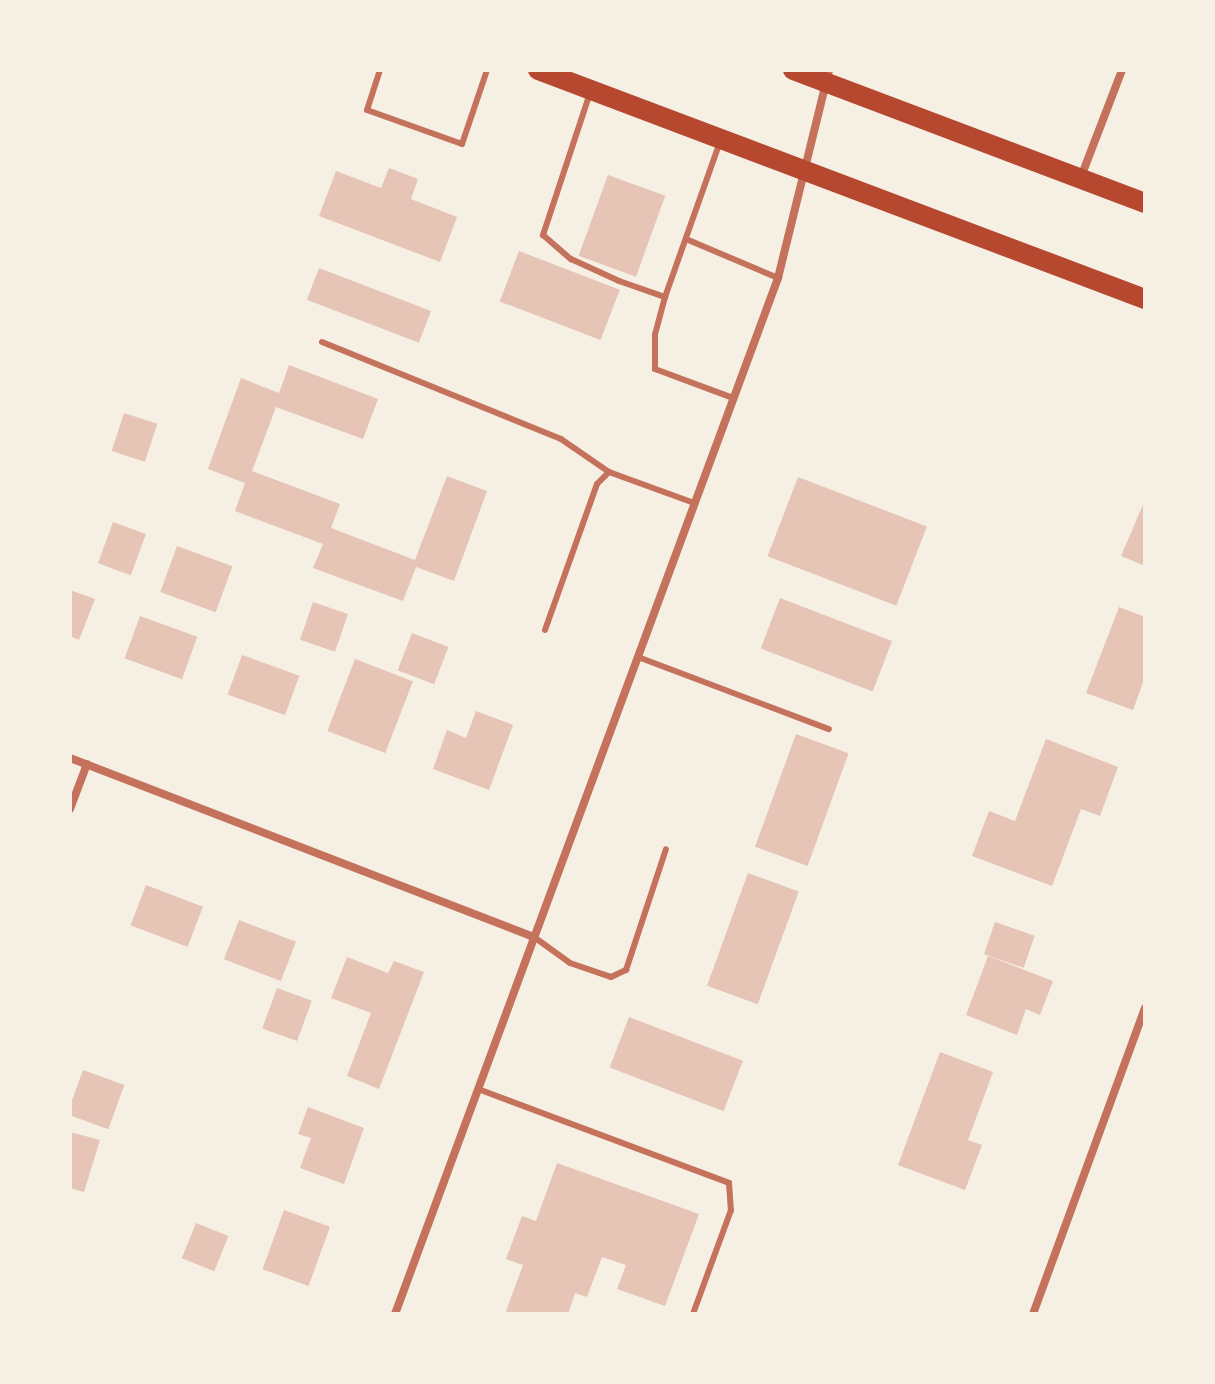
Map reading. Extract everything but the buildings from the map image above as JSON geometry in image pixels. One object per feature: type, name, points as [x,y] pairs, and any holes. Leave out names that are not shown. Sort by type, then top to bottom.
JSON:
[{"type":"main road","points":[[538,70],[805,168],[1145,299]]},
{"type":"main road","points":[[793,70],[828,76],[1145,203]]},
{"type":"street","points":[[1080,178],[1122,70]]},
{"type":"street","points":[[395,1314],[778,278],[828,76]]},
{"type":"street","points":[[70,758],[534,937]]},
{"type":"street","points":[[70,809],[87,764]]},
{"type":"street","points":[[1033,1314],[1145,1008]]},
{"type":"lane","points":[[380,70],[367,110],[462,144],[487,70]]},
{"type":"lane","points":[[591,89],[543,235],[571,259],[665,297]]},
{"type":"lane","points":[[722,137],[665,297],[655,335],[655,369],[733,398]]},
{"type":"lane","points":[[686,239],[778,278]]},
{"type":"lane","points":[[322,342],[561,439],[609,472],[694,503]]},
{"type":"lane","points":[[545,630],[597,484],[609,472]]},
{"type":"lane","points":[[638,657],[829,729]]},
{"type":"lane","points":[[534,937],[570,963],[611,977],[626,970],[666,849]]},
{"type":"lane","points":[[478,1089],[729,1183],[731,1210],[693,1314]]}]
